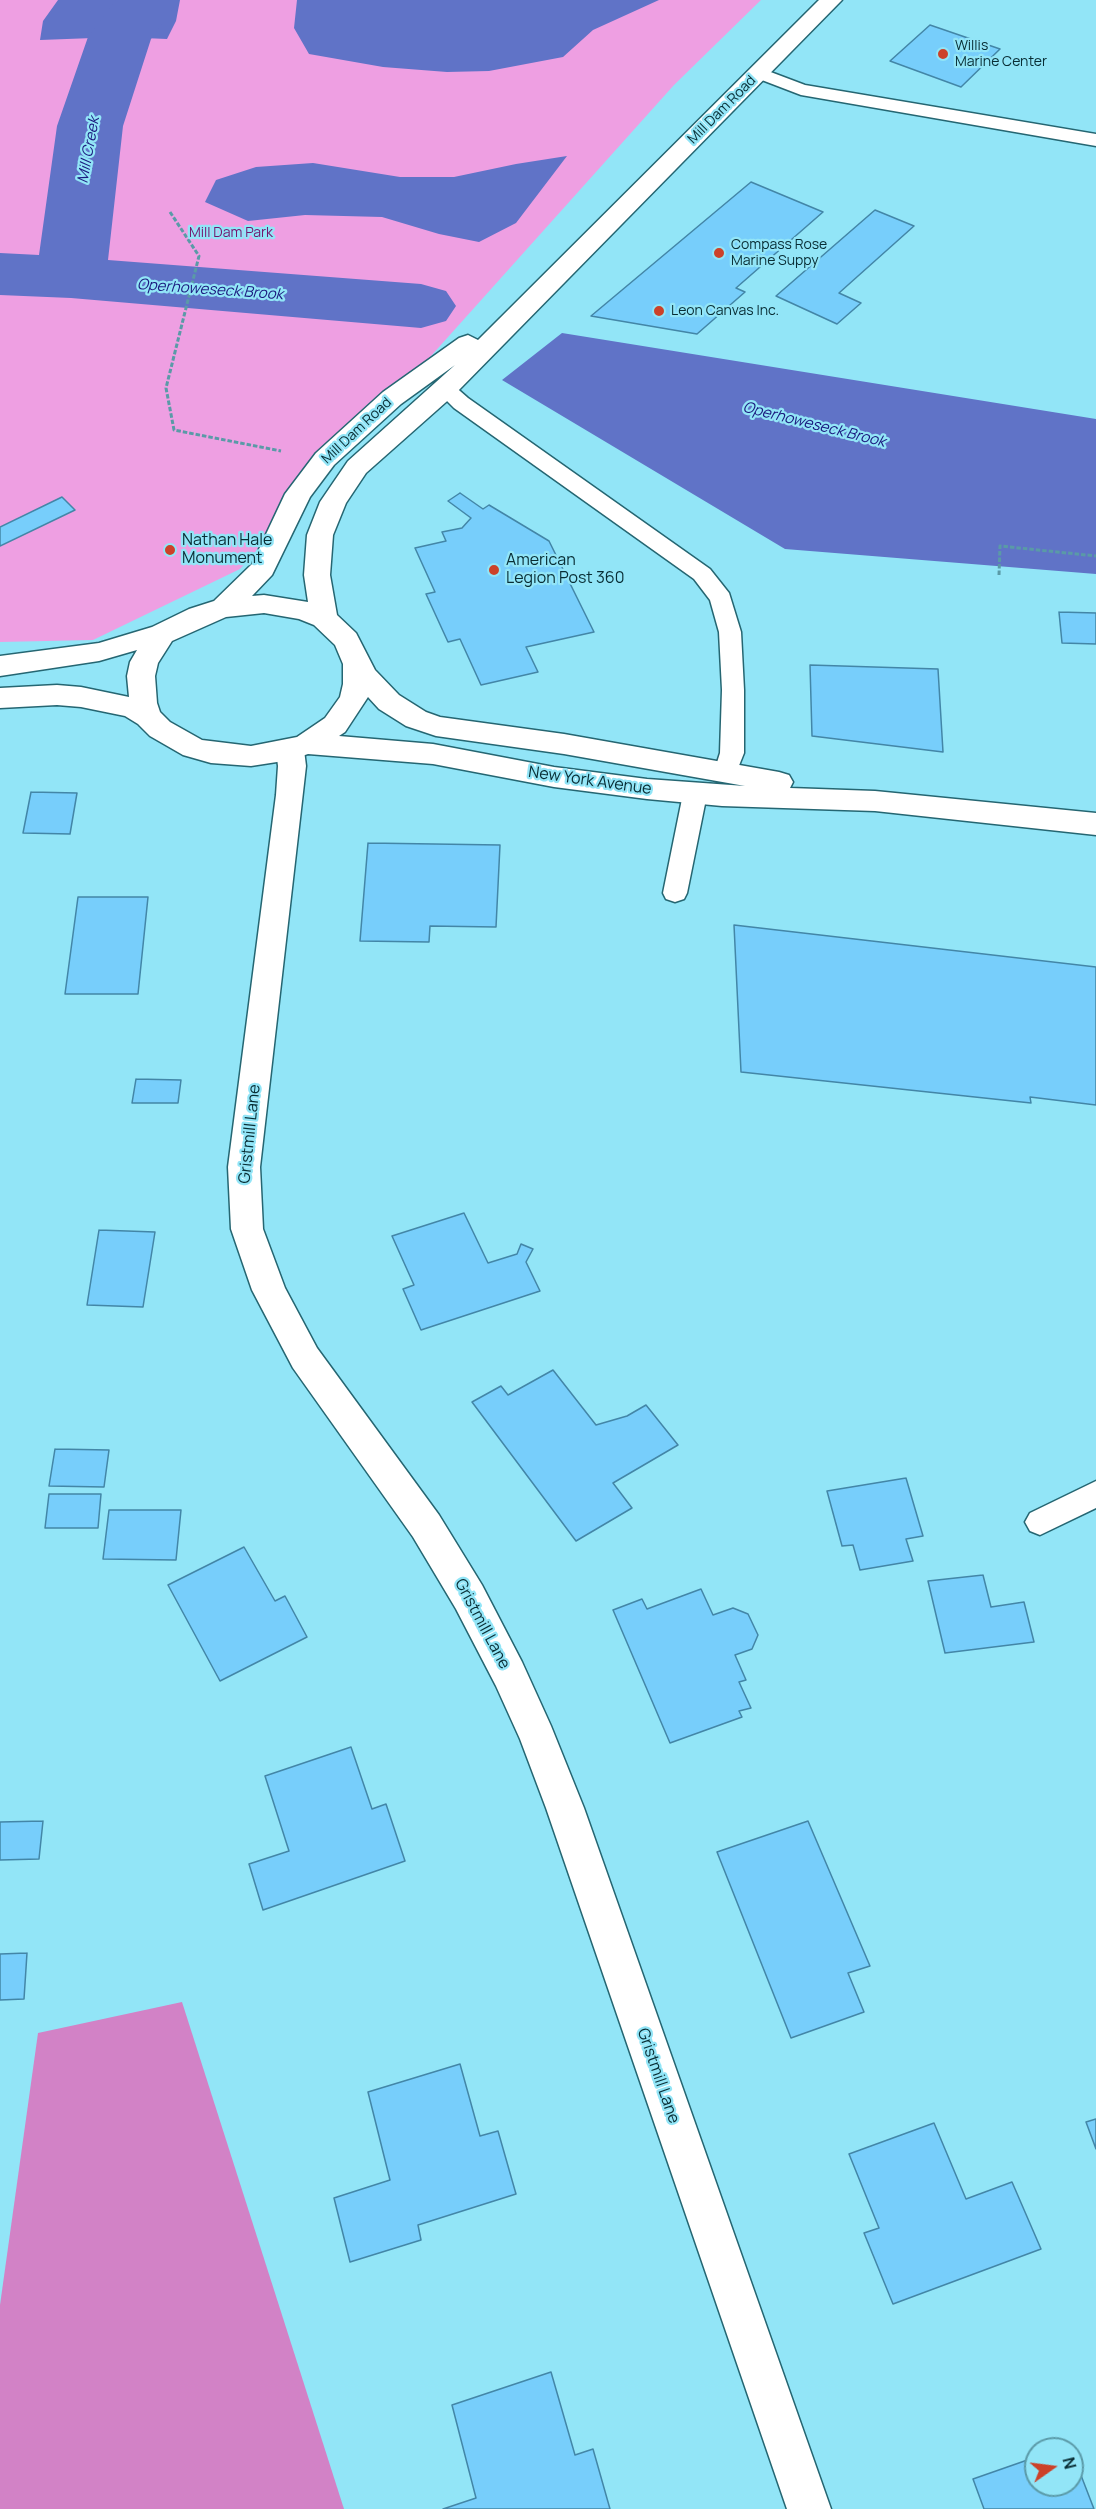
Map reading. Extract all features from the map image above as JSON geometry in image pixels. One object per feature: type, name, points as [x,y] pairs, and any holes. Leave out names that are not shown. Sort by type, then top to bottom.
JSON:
[{"type":"street","name":"Mill Dam Road","points":[[324,618],[317,575],[317,548],[324,520],[333,502],[357,467],[376,447],[445,389],[831,0]]},
{"type":"street","name":"Mill Dam Road","points":[[224,608],[264,569],[276,545],[287,513],[298,494],[325,459],[392,398],[536,295]]},
{"type":"street","points":[[0,666],[99,652],[162,634],[199,616],[224,608],[264,604],[304,610],[324,618],[346,640],[357,664],[357,684],[353,699],[344,714],[328,730],[299,747],[251,756],[211,753],[176,740],[148,717],[126,706],[81,697],[48,695],[0,698]]},
{"type":"street","points":[[148,717],[140,691],[141,675],[144,662],[162,634]]},
{"type":"street","name":"New York Avenue","points":[[357,664],[365,677],[389,702],[416,719],[436,726],[564,744],[875,801]]},
{"type":"street","name":"New York Avenue","points":[[299,747],[433,754],[554,777],[695,794],[875,801],[1096,824]]},
{"type":"street","name":"Gristmill Lane","points":[[299,747],[292,766],[244,1167],[247,1229],[269,1290],[305,1358],[438,1546],[469,1597],[509,1674],[538,1738],[569,1820],[809,2509]]},
{"type":"lane","points":[[760,73],[801,90],[1096,140]]},
{"type":"lane","points":[[445,389],[461,403],[702,573],[721,598],[730,632],[733,690],[732,753],[726,772]]},
{"type":"lane","points":[[675,894],[695,794]]},
{"type":"lane","points":[[1040,1522],[1096,1494]]},
{"type":"path","points":[[170,212],[199,256],[165,388],[174,430],[325,459]]},
{"type":"path","points":[[999,574],[999,546],[1096,556]]},
{"type":"green space","name":"Mill Dam Park","points":[[0,0],[761,0],[674,85],[240,569],[93,640],[0,642]]},
{"type":"shaded area","points":[[182,2002],[344,2509],[0,2509],[0,2305],[38,2033]]},
{"type":"water","points":[[58,0],[180,0],[176,21],[167,39],[120,37],[40,40],[43,21]]},
{"type":"water","points":[[297,0],[659,0],[593,30],[563,57],[489,71],[447,72],[383,67],[309,54],[294,28]]},
{"type":"water","points":[[567,156],[516,223],[479,242],[439,234],[382,217],[305,215],[248,221],[205,202],[216,180],[256,167],[313,163],[400,177],[454,177]]},
{"type":"water","points":[[562,333],[1096,419],[1096,574],[785,549],[502,380]]},
{"type":"building","points":[[930,25],[1000,49],[961,87],[890,61]]},
{"type":"building","points":[[751,182],[823,212],[736,288],[745,292],[697,334],[591,316]]},
{"type":"building","points":[[875,210],[914,226],[839,293],[861,303],[837,324],[776,296]]},
{"type":"building","name":"American Legion Post 360","points":[[460,493],[483,509],[489,505],[549,541],[594,632],[526,647],[538,672],[481,685],[460,639],[448,642],[426,594],[435,592],[415,548],[446,541],[442,532],[462,528],[471,518],[448,501]]},
{"type":"building","points":[[62,497],[75,510],[0,546],[0,527]]},
{"type":"building","points":[[1059,612],[1096,613],[1096,644],[1062,643]]},
{"type":"building","points":[[810,665],[938,669],[943,752],[812,736]]},
{"type":"building","points":[[31,792],[77,793],[70,834],[23,833]]},
{"type":"building","points":[[368,843],[500,845],[496,927],[430,926],[429,942],[360,941]]},
{"type":"building","points":[[78,897],[148,897],[138,994],[65,994]]},
{"type":"building","points":[[734,925],[1096,967],[1096,1105],[1030,1097],[1031,1103],[741,1072]]},
{"type":"building","points":[[136,1079],[181,1080],[178,1103],[132,1103]]},
{"type":"building","points":[[464,1213],[488,1263],[517,1254],[521,1244],[533,1249],[526,1262],[540,1291],[421,1330],[403,1289],[414,1285],[392,1236]]},
{"type":"building","points":[[99,1230],[155,1232],[143,1307],[87,1305]]},
{"type":"building","points":[[553,1370],[596,1425],[627,1416],[646,1405],[678,1445],[613,1483],[632,1508],[576,1541],[472,1402],[501,1386],[508,1395]]},
{"type":"building","points":[[55,1449],[109,1450],[104,1487],[49,1486]]},
{"type":"building","points":[[906,1478],[923,1536],[906,1539],[913,1561],[860,1570],[853,1545],[842,1546],[827,1491]]},
{"type":"building","points":[[49,1494],[101,1494],[98,1528],[45,1528]]},
{"type":"building","points":[[109,1510],[181,1510],[176,1560],[103,1559]]},
{"type":"building","points":[[244,1547],[275,1601],[285,1596],[307,1637],[220,1681],[168,1585]]},
{"type":"building","points":[[983,1575],[991,1607],[1024,1602],[1034,1642],[945,1653],[928,1581]]},
{"type":"building","points":[[701,1589],[713,1615],[733,1608],[748,1614],[758,1635],[752,1649],[735,1655],[746,1680],[739,1682],[751,1708],[739,1711],[742,1717],[670,1743],[613,1610],[642,1599],[647,1609]]},
{"type":"building","points":[[351,1747],[372,1809],[386,1804],[405,1861],[263,1910],[249,1864],[289,1851],[265,1776]]},
{"type":"building","points":[[43,1821],[39,1859],[0,1860],[0,1822]]},
{"type":"building","points":[[808,1821],[870,1966],[848,1973],[864,2012],[791,2038],[717,1852]]},
{"type":"building","points":[[27,1953],[24,1999],[0,2000],[0,1954]]},
{"type":"building","points":[[460,2064],[480,2136],[498,2131],[516,2194],[418,2225],[421,2240],[350,2262],[334,2198],[390,2180],[368,2092]]},
{"type":"building","points":[[1096,2119],[1096,2149],[1086,2122]]},
{"type":"building","points":[[934,2123],[966,2199],[1012,2182],[1041,2249],[893,2304],[864,2233],[879,2228],[849,2154]]},
{"type":"building","points":[[551,2372],[575,2455],[593,2449],[610,2509],[443,2509],[476,2498],[452,2405]]},
{"type":"building","points":[[1024,2461],[1024,2497],[1084,2497],[1084,2483],[1094,2509],[984,2509],[973,2479]]},
{"type":"waterway","name":"Mill Creek","points":[[71,277],[90,126],[120,37],[148,0]]},
{"type":"waterway","name":"Operhoweseck Brook","points":[[0,274],[71,277]]},
{"type":"waterway","name":"Operhoweseck Brook","points":[[71,277],[421,306]]},
{"type":"place","name":"Willis Marine Center","points":[[943,54]]},
{"type":"place","name":"Compass Rose Marine Suppy","points":[[719,253]]},
{"type":"place","name":"Leon Canvas Inc.","points":[[659,311]]},
{"type":"place","name":"Nathan Hale Monument","points":[[170,550]]},
{"type":"place","name":"American Legion Post 360","points":[[494,570]]}]
